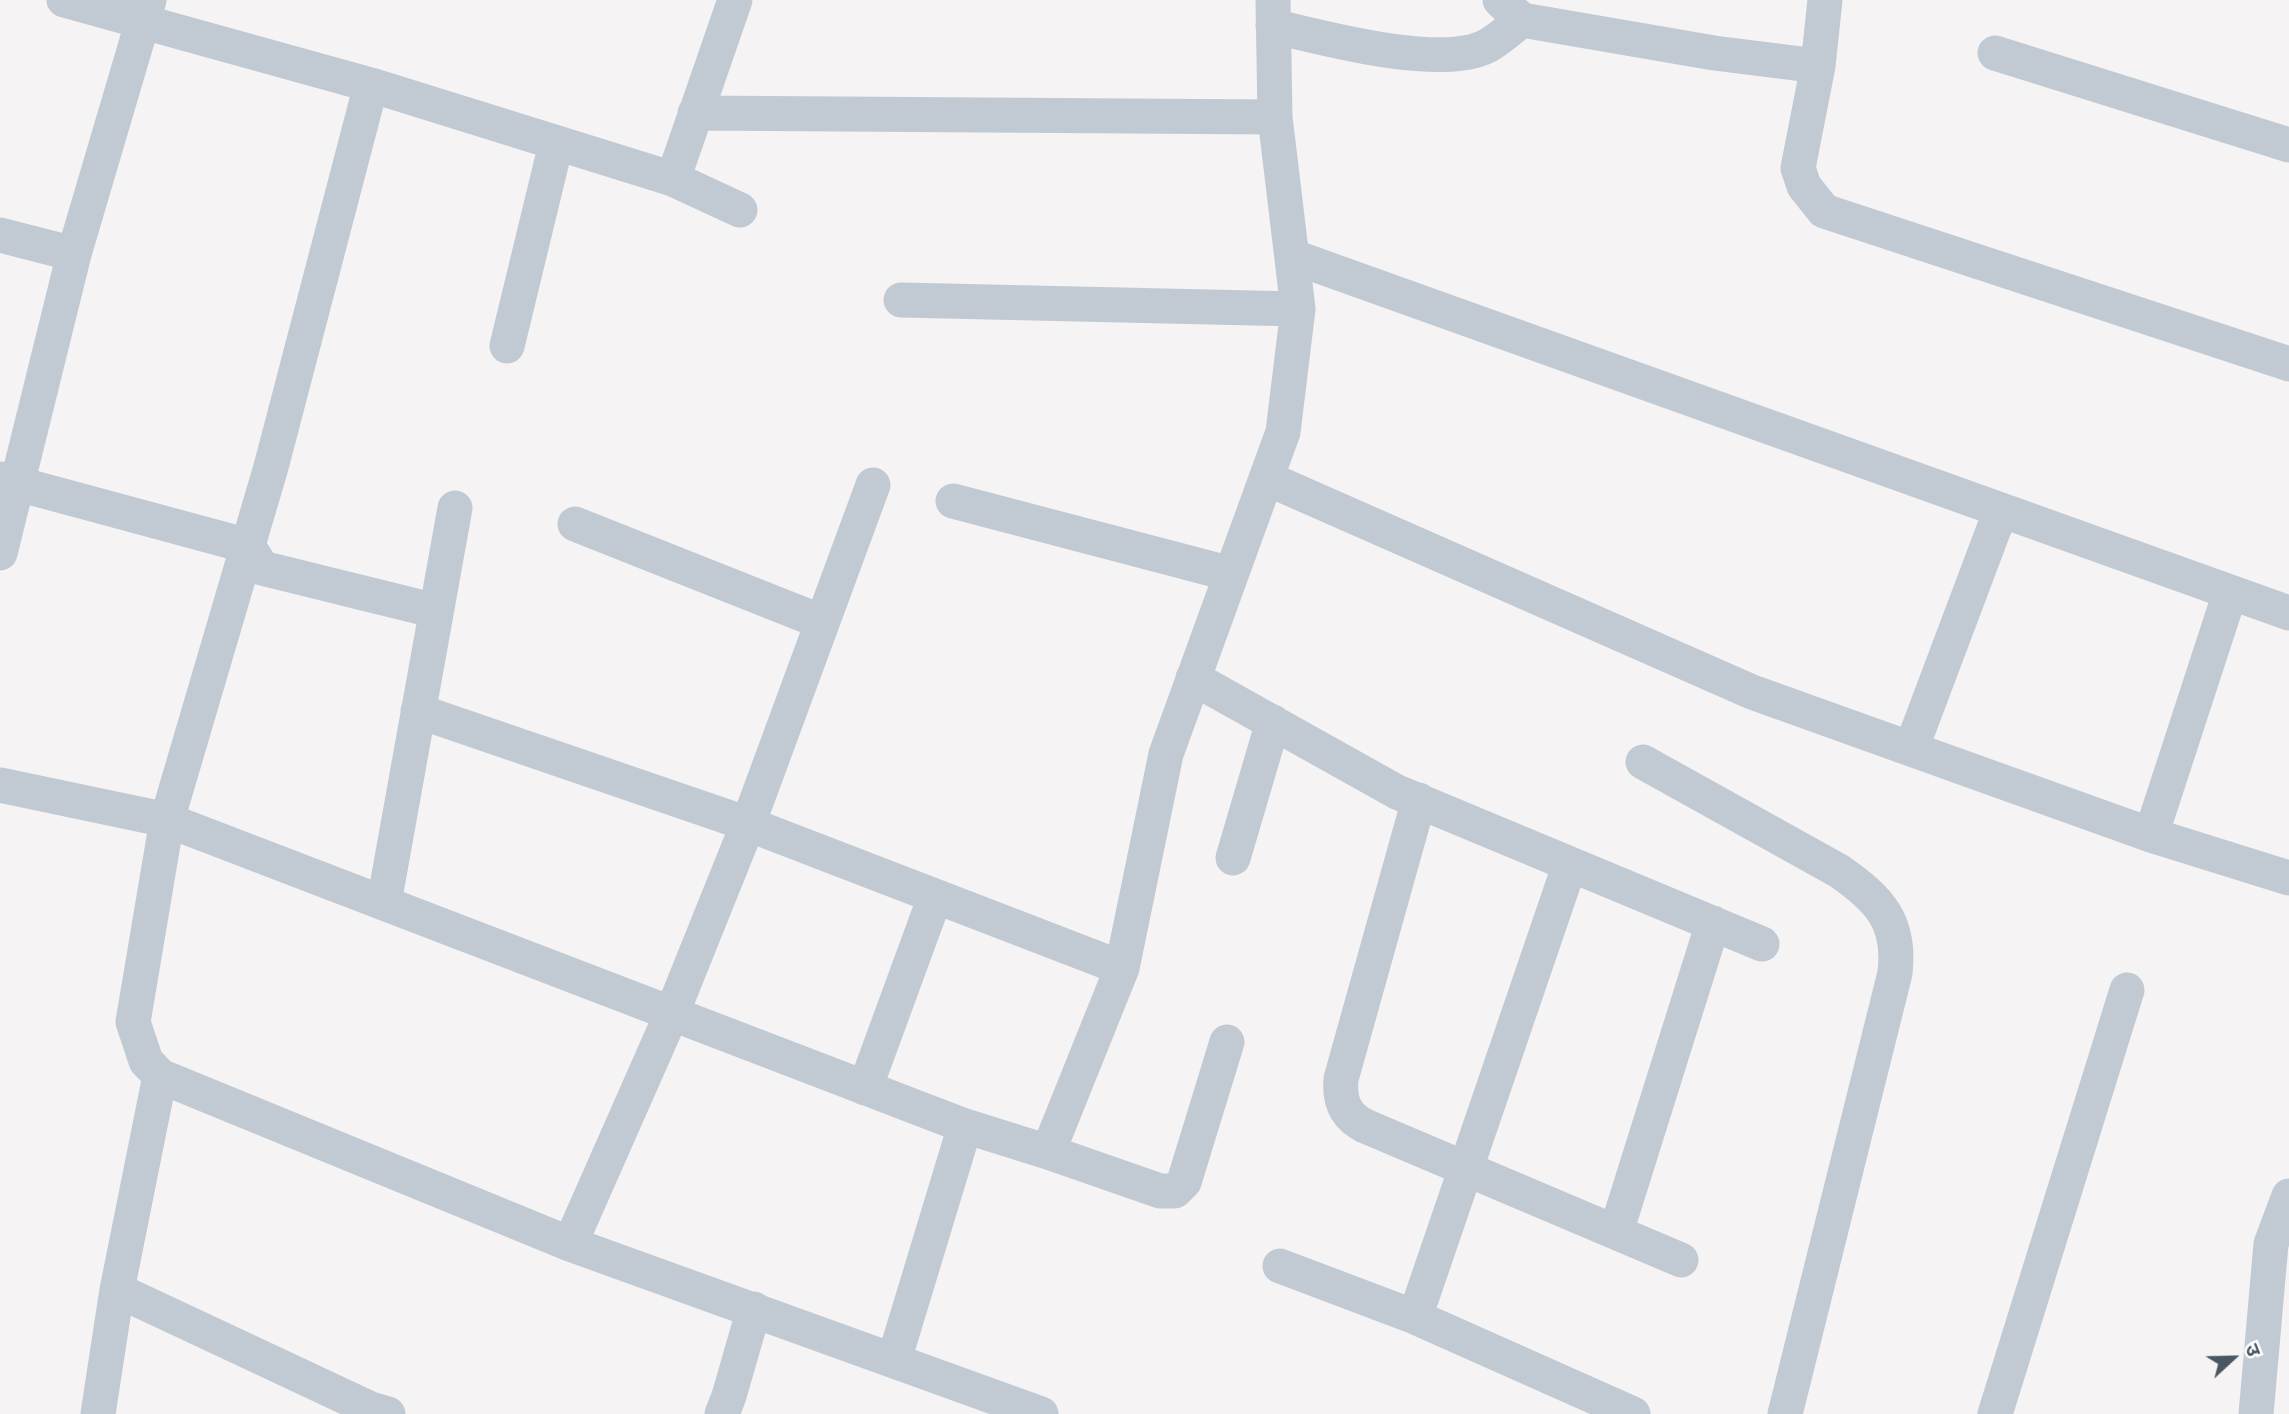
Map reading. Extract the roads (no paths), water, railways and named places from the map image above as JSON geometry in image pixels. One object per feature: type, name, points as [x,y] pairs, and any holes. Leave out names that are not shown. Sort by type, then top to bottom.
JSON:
[{"type":"street","points":[[64,0],[145,12],[673,179],[740,209]]},
{"type":"street","points":[[673,179],[735,0]]},
{"type":"street","points":[[1825,0],[1818,66],[1798,168],[1804,186],[1824,211],[2289,364]]},
{"type":"street","points":[[1048,1152],[1122,968],[1166,754],[1283,432],[1298,309],[1294,257],[1275,117],[1273,13],[1362,47],[1447,55],[1487,46],[1511,10],[1714,53],[1818,66]]},
{"type":"street","points":[[0,553],[8,481],[145,12]]},
{"type":"street","points":[[1995,53],[2289,145]]},
{"type":"street","points":[[371,85],[271,467],[167,820],[133,1022],[146,1061],[160,1076],[570,1244],[1041,1414]]},
{"type":"street","points":[[695,113],[1275,117]]},
{"type":"street","points":[[508,346],[556,144]]},
{"type":"street","points":[[0,235],[74,254]]},
{"type":"street","points":[[1294,257],[2289,613]]},
{"type":"street","points":[[901,300],[1298,309]]},
{"type":"street","points":[[1266,478],[1752,692],[2151,835],[2289,878]]},
{"type":"street","points":[[8,481],[248,546],[262,568],[436,611]]},
{"type":"street","points":[[570,1244],[672,1013],[748,824],[873,485]]},
{"type":"street","points":[[953,501],[1231,574]]},
{"type":"street","points":[[384,903],[455,508]]},
{"type":"street","points":[[1911,748],[2001,510]]},
{"type":"street","points":[[575,524],[822,622]]},
{"type":"street","points":[[2151,835],[2230,593]]},
{"type":"street","points":[[1193,678],[1397,792],[1762,944]]},
{"type":"street","points":[[418,711],[748,824],[1122,968]]},
{"type":"street","points":[[1233,858],[1273,723]]},
{"type":"street","points":[[1643,762],[1865,888],[1882,906],[1896,940],[1895,973],[1785,1414]]},
{"type":"street","points":[[0,785],[167,820],[965,1126],[1160,1191],[1175,1191],[1184,1182],[1227,1042]]},
{"type":"street","points":[[1419,800],[1341,1079],[1340,1091],[1345,1111],[1356,1122],[1681,1260]]},
{"type":"street","points":[[1415,1317],[1570,864]]},
{"type":"street","points":[[865,1088],[935,897]]},
{"type":"street","points":[[1616,1233],[1713,923]]},
{"type":"street","points":[[1995,1414],[2127,990]]},
{"type":"street","points":[[98,1414],[117,1290],[160,1076]]},
{"type":"street","points":[[894,1360],[965,1126]]},
{"type":"street","points":[[2256,1414],[2289,1196]]},
{"type":"street","points":[[1280,1266],[1415,1317],[1633,1414]]},
{"type":"street","points":[[117,1290],[371,1409],[388,1414]]},
{"type":"street","points":[[722,1414],[754,1309]]}]
